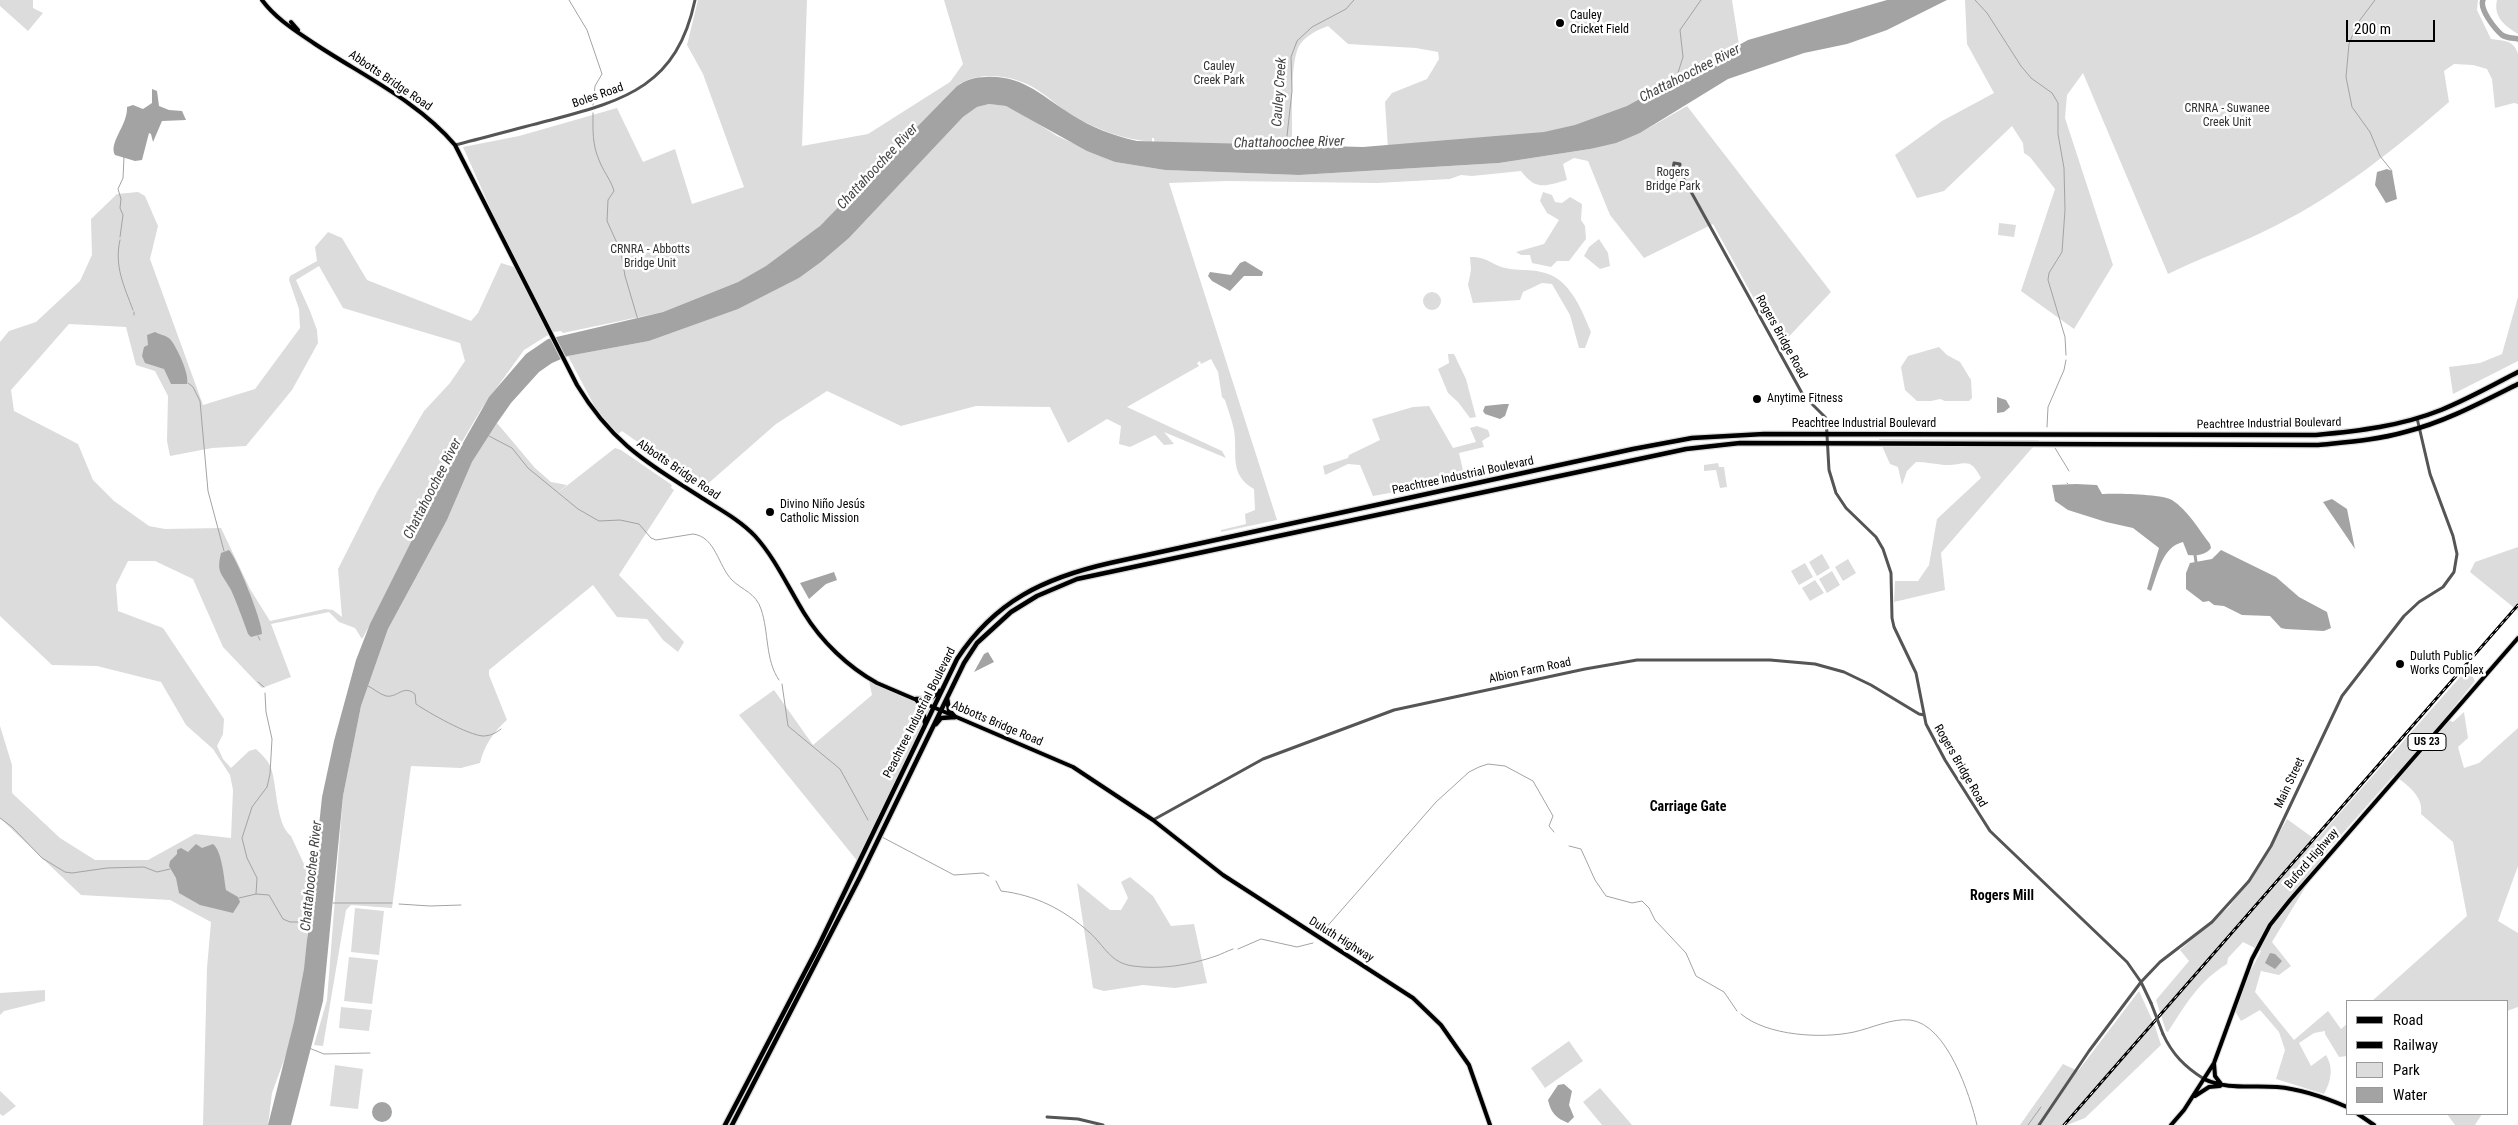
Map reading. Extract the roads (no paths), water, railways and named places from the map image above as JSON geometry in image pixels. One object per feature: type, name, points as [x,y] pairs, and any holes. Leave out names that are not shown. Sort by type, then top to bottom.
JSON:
[{"type":"highway","name":"Peachtree Industrial Boulevard","points":[[725,1125],[819,945],[957,659],[975,634],[1010,603],[1042,583],[1084,568],[1672,441],[1726,435],[1828,434],[2316,435],[2360,431],[2417,418],[2442,410],[2518,372]]},
{"type":"highway","name":"Peachtree Industrial Boulevard","points":[[732,1125],[860,876],[948,692],[977,644],[1001,620],[1037,596],[1077,579],[1686,449],[1740,443],[2318,445],[2362,441],[2420,428],[2451,416],[2518,384]]},
{"type":"highway","points":[[924,725],[924,712],[916,699],[930,698],[943,686]]},
{"type":"highway","points":[[929,733],[941,718],[955,717],[947,704],[948,692]]},
{"type":"main road","name":"Abbotts Bridge Road","points":[[262,0],[286,24],[420,112],[455,145],[589,405],[623,444],[753,534],[771,557],[809,621],[830,646],[860,672],[934,708],[1073,767],[1153,820],[1188,848]]},
{"type":"main road","points":[[291,22],[317,45]]},
{"type":"main road","points":[[1209,541],[1211,550]]},
{"type":"main road","name":"Buford Highway","points":[[2171,1125],[2193,1097],[2214,1063],[2244,976],[2270,925],[2518,638]]},
{"type":"main road","name":"Duluth Highway","points":[[1188,848],[1223,875],[1413,998],[1441,1026],[1469,1065],[1490,1125]]},
{"type":"main road","points":[[2214,1063],[2215,1076],[2223,1085]]},
{"type":"main road","points":[[2204,1079],[2223,1085],[2277,1087],[2308,1093],[2346,1107]]},
{"type":"main road","points":[[2193,1097],[2203,1090],[2223,1085]]},
{"type":"main road","points":[[2359,1115],[2374,1125]]},
{"type":"street","name":"Boles Road","points":[[455,145],[611,104],[636,91],[657,75],[674,55],[686,32],[695,0]]},
{"type":"street","name":"Rogers Bridge Road","points":[[1679,171],[1802,395],[1826,418],[1829,470],[1836,494],[1846,508],[1876,537],[1889,564],[1892,586],[1892,618],[1916,673],[1924,715],[1929,730],[1944,760],[1990,831],[2121,956],[2141,982],[2168,1046],[2180,1061],[2204,1079]]},
{"type":"street","name":"Main Street","points":[[2039,1125],[2078,1066],[2141,982],[2160,962],[2212,922],[2240,892],[2271,846],[2342,695],[2404,616],[2419,602],[2443,587],[2454,572],[2457,554],[2454,541],[2430,474],[2417,418]]},
{"type":"street","name":"Albion Farm Road","points":[[1153,820],[1263,759],[1394,710],[1585,668],[1637,660],[1770,660],[1815,664],[1844,672],[1924,715]]},
{"type":"street","points":[[1047,1117],[1078,1119],[1103,1125]]},
{"type":"water","name":"Chattahoochee River","points":[[1887,0],[1947,0],[1887,30],[1847,44],[1804,53],[1728,79],[1640,133],[1616,143],[1590,149],[1499,163],[1299,175],[1165,170],[1115,162],[1087,151],[1006,106],[989,104],[977,107],[963,117],[849,238],[799,278],[738,309],[649,341],[568,356],[552,363],[539,372],[511,403],[472,462],[447,520],[388,629],[361,706],[343,796],[323,1001],[291,1125],[268,1125],[294,1022],[304,969],[322,797],[334,741],[356,660],[370,624],[443,478],[489,397],[526,354],[548,339],[663,312],[738,282],[766,266],[820,226],[957,86],[974,78],[999,77],[1022,83],[1087,123],[1111,134],[1137,141],[1363,147],[1544,132],[1575,125],[1627,106],[1748,40]]},
{"type":"water","points":[[152,89],[157,91],[159,106],[169,110],[182,111],[186,120],[162,121],[153,142],[149,133],[142,160],[135,161],[115,155],[114,145],[125,120],[127,107],[133,105],[143,109],[152,103]]},
{"type":"water","points":[[2387,169],[2392,171],[2397,199],[2386,203],[2375,185],[2377,172]]},
{"type":"water","points":[[1245,261],[1263,272],[1262,276],[1244,276],[1230,291],[1212,281],[1208,276],[1210,272],[1231,275],[1240,263]]},
{"type":"water","points":[[155,332],[168,338],[173,343],[185,368],[187,384],[171,384],[164,369],[145,363],[142,356],[144,347],[148,345],[147,335]]},
{"type":"water","points":[[1997,397],[2006,400],[2010,407],[2004,412],[1997,413]]},
{"type":"water","points":[[1509,404],[1505,416],[1500,419],[1485,414],[1483,411],[1485,406]]},
{"type":"water","points":[[2052,485],[2097,485],[2102,494],[2149,495],[2172,500],[2188,515],[2211,548],[2201,554],[2188,555],[2183,542],[2170,549],[2165,555],[2151,591],[2147,589],[2159,548],[2133,528],[2068,510],[2055,501]]},
{"type":"water","points":[[2332,499],[2347,509],[2355,549],[2323,502]]},
{"type":"water","points":[[229,550],[238,565],[249,591],[262,634],[251,637],[248,634],[231,590],[221,573],[219,565],[221,553]]},
{"type":"water","points":[[2221,550],[2276,577],[2299,597],[2327,612],[2331,628],[2324,631],[2281,628],[2270,616],[2242,615],[2224,606],[2214,605],[2209,601],[2203,602],[2186,589],[2186,573],[2190,563],[2212,559]]},
{"type":"water","points":[[834,572],[837,580],[826,584],[809,599],[800,583]]},
{"type":"water","points":[[988,652],[994,662],[974,672],[984,654]]},
{"type":"water","points":[[196,844],[202,848],[213,844],[219,852],[226,890],[238,897],[240,902],[233,913],[200,905],[179,893],[176,878],[169,866],[170,861],[177,854],[177,850],[181,848],[188,852]]},
{"type":"water","points":[[2270,953],[2275,954],[2282,961],[2275,969],[2265,963]]},
{"type":"water","points":[[1564,1084],[1572,1091],[1569,1105],[1574,1117],[1568,1123],[1555,1114],[1548,1100],[1558,1085]]},
{"type":"water","points":[[382,1102],[389,1105],[392,1112],[389,1119],[382,1122],[375,1119],[372,1112],[375,1105]]},
{"type":"waterway","points":[[569,0],[587,30],[602,74],[595,86],[593,105]]},
{"type":"waterway","name":"Cauley Creek","points":[[1286,145],[1292,91],[1291,57],[1297,41],[1312,27],[1346,9],[1354,0]]},
{"type":"waterway","name":"Chattahoochee River","points":[[1676,79],[1683,57],[1680,30],[1701,0]]},
{"type":"waterway","points":[[1975,0],[1987,13],[2021,66],[2031,78],[2052,93],[2058,103],[2058,134],[2064,168],[2065,210],[2062,252],[2049,273],[2048,280],[2065,337],[2066,355]]},
{"type":"waterway","points":[[2375,0],[2357,24],[2349,44],[2346,77],[2352,107],[2370,132],[2380,156],[2392,171]]},
{"type":"waterway","points":[[2483,0],[2483,8],[2488,19],[2502,35],[2518,39]]},
{"type":"waterway","points":[[593,113],[595,148],[614,191],[608,200],[607,221],[621,252],[625,276],[638,320]]},
{"type":"waterway","points":[[120,237],[123,215],[120,208],[121,199],[118,189],[123,178],[124,157]]},
{"type":"waterway","points":[[120,240],[118,249],[119,267],[133,310]]},
{"type":"waterway","points":[[2047,427],[2048,407],[2064,370],[2066,360]]},
{"type":"waterway","points":[[188,383],[193,387],[200,401],[208,491],[224,551]]},
{"type":"waterway","points":[[489,436],[512,448],[528,468],[578,509],[599,521],[620,520],[639,524],[651,538],[656,540],[693,534],[707,540],[727,574],[752,595],[759,604],[771,664],[779,680]]},
{"type":"waterway","points":[[2055,448],[2069,471]]},
{"type":"waterway","points":[[2195,555],[2196,562]]},
{"type":"waterway","points":[[258,636],[260,640]]},
{"type":"waterway","points":[[258,682],[264,687]]},
{"type":"waterway","points":[[782,684],[788,726],[840,769],[868,820]]},
{"type":"waterway","points":[[368,686],[386,696],[407,690],[411,691],[415,694],[416,704],[449,723],[476,735],[488,735],[501,729]]},
{"type":"waterway","points":[[256,894],[257,878],[247,858],[242,838],[252,807],[267,787],[270,774],[272,739],[266,712],[265,693]]},
{"type":"waterway","points":[[1323,933],[1436,802],[1469,772],[1479,767],[1488,764],[1505,766],[1533,781],[1553,816],[1549,826],[1554,832]]},
{"type":"waterway","points":[[0,818],[12,827],[42,858],[65,872],[72,873],[107,868],[144,867],[157,872],[170,869]]},
{"type":"waterway","points":[[882,837],[954,875],[983,873],[989,876]]},
{"type":"waterway","points":[[1569,846],[1581,849],[1595,880],[1606,896],[1632,903],[1642,901],[1649,908],[1655,920],[1686,953],[1696,976],[1724,992],[1737,1011]]},
{"type":"waterway","points":[[996,881],[1001,891],[1025,896],[1048,904],[1069,916],[1095,937],[1113,958],[1125,964],[1143,967],[1175,966],[1206,959],[1233,949]]},
{"type":"waterway","name":"Chattahoochee River","points":[[239,898],[256,894],[269,895],[283,919],[290,922],[309,922]]},
{"type":"waterway","points":[[333,903],[392,903]]},
{"type":"waterway","points":[[399,904],[461,905]]},
{"type":"waterway","points":[[1238,949],[1261,939],[1297,947],[1313,943]]},
{"type":"waterway","points":[[1741,1014],[1765,1027],[1795,1034],[1811,1035],[1854,1032],[1903,1020],[1923,1024],[1946,1047],[1955,1063],[1969,1096],[1977,1125]]},
{"type":"waterway","points":[[309,1048],[324,1054],[370,1053]]},
{"type":"waterway","points":[[2028,1125],[2041,1107]]},
{"type":"railway","points":[[2064,1125],[2518,605]]},
{"type":"place","name":"Cauley Cricket Field","points":[[1560,23]]},
{"type":"place","name":"Anytime Fitness","points":[[1757,399]]},
{"type":"place","name":"Divino Niño Jesús Catholic Mission","points":[[770,512]]},
{"type":"place","name":"Duluth Public Works Complex","points":[[2400,664]]},
{"type":"district","name":"Carriage Gate","points":[[1688,807]]},
{"type":"district","name":"Rogers Mill","points":[[2002,896]]},
{"type":"park label","name":"Cauley Creek Park","points":[[1219,74]]},
{"type":"park label","name":"CRNRA - Suwanee Creek Unit","points":[[2227,116]]},
{"type":"park label","name":"Rogers Bridge Park","points":[[1673,180]]},
{"type":"park label","name":"CRNRA - Abbotts Bridge Unit","points":[[650,257]]}]
